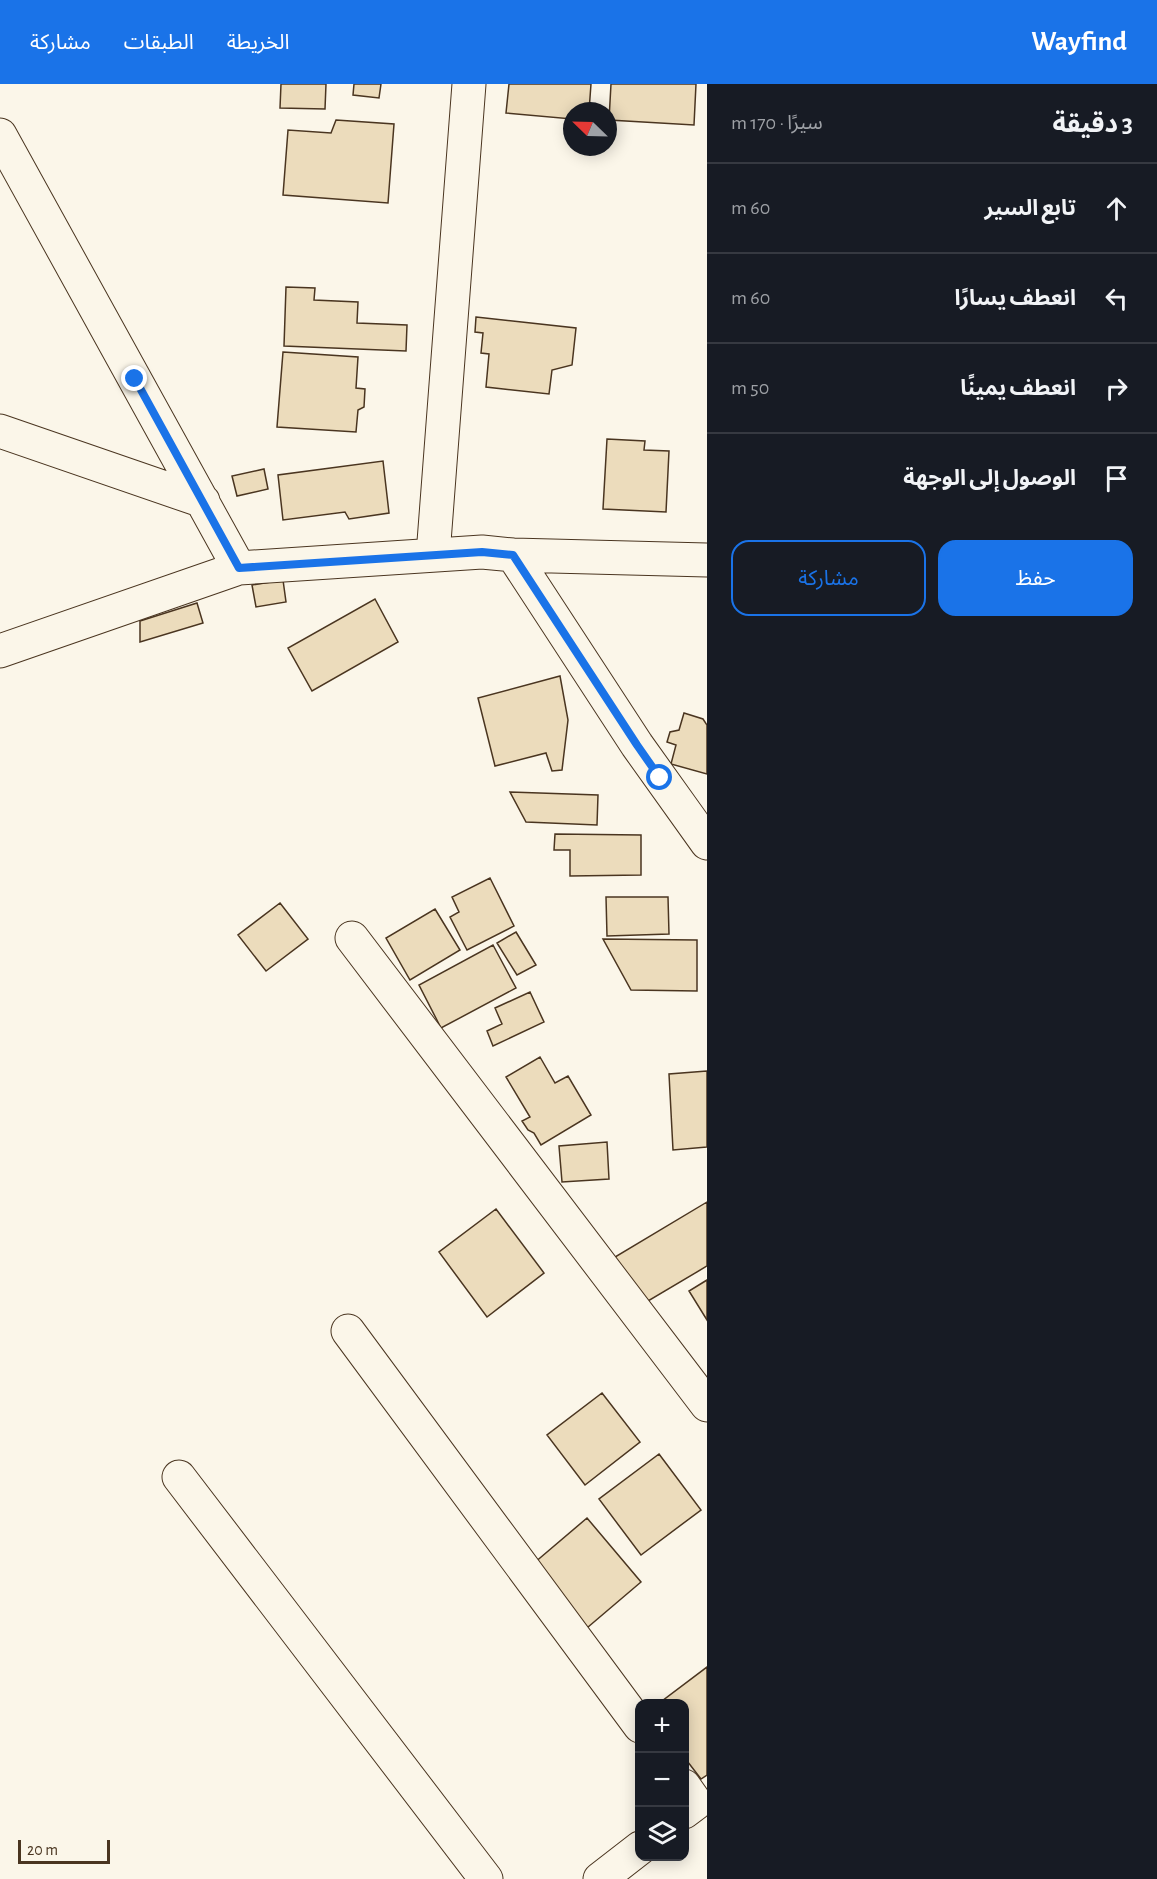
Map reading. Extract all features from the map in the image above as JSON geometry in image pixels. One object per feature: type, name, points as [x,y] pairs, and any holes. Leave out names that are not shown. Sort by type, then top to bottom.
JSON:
[{"type":"street","points":[[433,555],[469,84]]},
{"type":"street","points":[[0,135],[239,568]]},
{"type":"street","points":[[0,431],[203,501]]},
{"type":"street","points":[[0,651],[239,568],[482,552],[513,555],[707,560]]},
{"type":"street","points":[[513,555],[637,745],[707,843]]},
{"type":"street","points":[[352,938],[707,1405]]},
{"type":"street","points":[[348,1331],[635,1721]]},
{"type":"street","points":[[179,1477],[486,1879]]},
{"type":"street","points":[[600,1879],[635,1851]]},
{"type":"building","points":[[281,84],[326,84],[325,109],[280,108]]},
{"type":"building","points":[[354,84],[381,84],[379,98],[353,95]]},
{"type":"building","points":[[509,84],[591,84],[590,102],[563,102],[563,118],[506,113]]},
{"type":"building","points":[[611,84],[696,84],[694,125],[617,120],[617,102],[610,102]]},
{"type":"building","points":[[336,120],[394,124],[388,203],[283,195],[288,130],[331,133]]},
{"type":"building","points":[[286,287],[315,288],[314,300],[358,302],[357,323],[407,325],[406,351],[284,346]]},
{"type":"building","points":[[476,317],[576,328],[572,365],[552,370],[549,394],[486,387],[489,354],[481,353],[483,333],[475,332]]},
{"type":"building","points":[[283,352],[358,357],[356,388],[365,389],[364,407],[358,410],[356,432],[277,427]]},
{"type":"building","points":[[607,439],[645,441],[644,450],[669,451],[666,512],[603,509]]},
{"type":"building","points":[[383,461],[389,513],[349,519],[345,512],[283,520],[278,475]]},
{"type":"building","points":[[264,469],[268,489],[237,496],[232,476]]},
{"type":"building","points":[[283,580],[286,602],[256,607],[252,585]]},
{"type":"building","points":[[375,599],[398,642],[312,691],[288,648]]},
{"type":"building","points":[[197,603],[203,623],[140,642],[140,621]]},
{"type":"building","points":[[560,676],[568,720],[562,770],[552,771],[546,753],[495,766],[478,698]]},
{"type":"building","points":[[684,713],[703,719],[707,725],[707,774],[671,764],[676,745],[667,742],[670,732],[679,730]]},
{"type":"building","points":[[510,792],[598,795],[597,825],[526,822]]},
{"type":"building","points":[[555,834],[641,835],[641,875],[570,876],[570,850],[554,850]]},
{"type":"building","points":[[490,878],[514,926],[467,950],[450,917],[459,912],[452,897]]},
{"type":"building","points":[[606,897],[668,897],[669,934],[607,936]]},
{"type":"building","points":[[280,903],[308,939],[266,971],[238,935]]},
{"type":"building","points":[[435,909],[460,950],[410,980],[386,938]]},
{"type":"building","points":[[516,932],[536,965],[517,975],[497,943]]},
{"type":"building","points":[[603,939],[697,940],[697,991],[631,990]]},
{"type":"building","points":[[493,945],[516,988],[441,1028],[419,985]]},
{"type":"building","points":[[530,992],[544,1022],[493,1046],[487,1031],[502,1024],[495,1008]]},
{"type":"building","points":[[540,1057],[555,1083],[568,1076],[591,1115],[541,1145],[534,1133],[528,1130],[522,1121],[530,1117],[506,1077]]},
{"type":"building","points":[[707,1071],[707,1147],[673,1150],[669,1074]]},
{"type":"building","points":[[607,1142],[609,1179],[562,1182],[559,1146]]},
{"type":"building","points":[[707,1202],[707,1266],[643,1304],[615,1257]]},
{"type":"building","points":[[496,1209],[544,1273],[487,1317],[439,1252]]},
{"type":"building","points":[[707,1280],[707,1320],[689,1291]]},
{"type":"building","points":[[602,1393],[640,1442],[585,1485],[547,1435]]},
{"type":"building","points":[[659,1454],[701,1510],[641,1555],[599,1499]]},
{"type":"building","points":[[587,1518],[641,1582],[581,1633],[527,1569]]},
{"type":"building","points":[[707,1667],[707,1775],[701,1779],[689,1763],[689,1699],[665,1699]]},
{"type":"route","points":[[135,379],[239,568],[482,552],[513,555],[660,778]]}]
